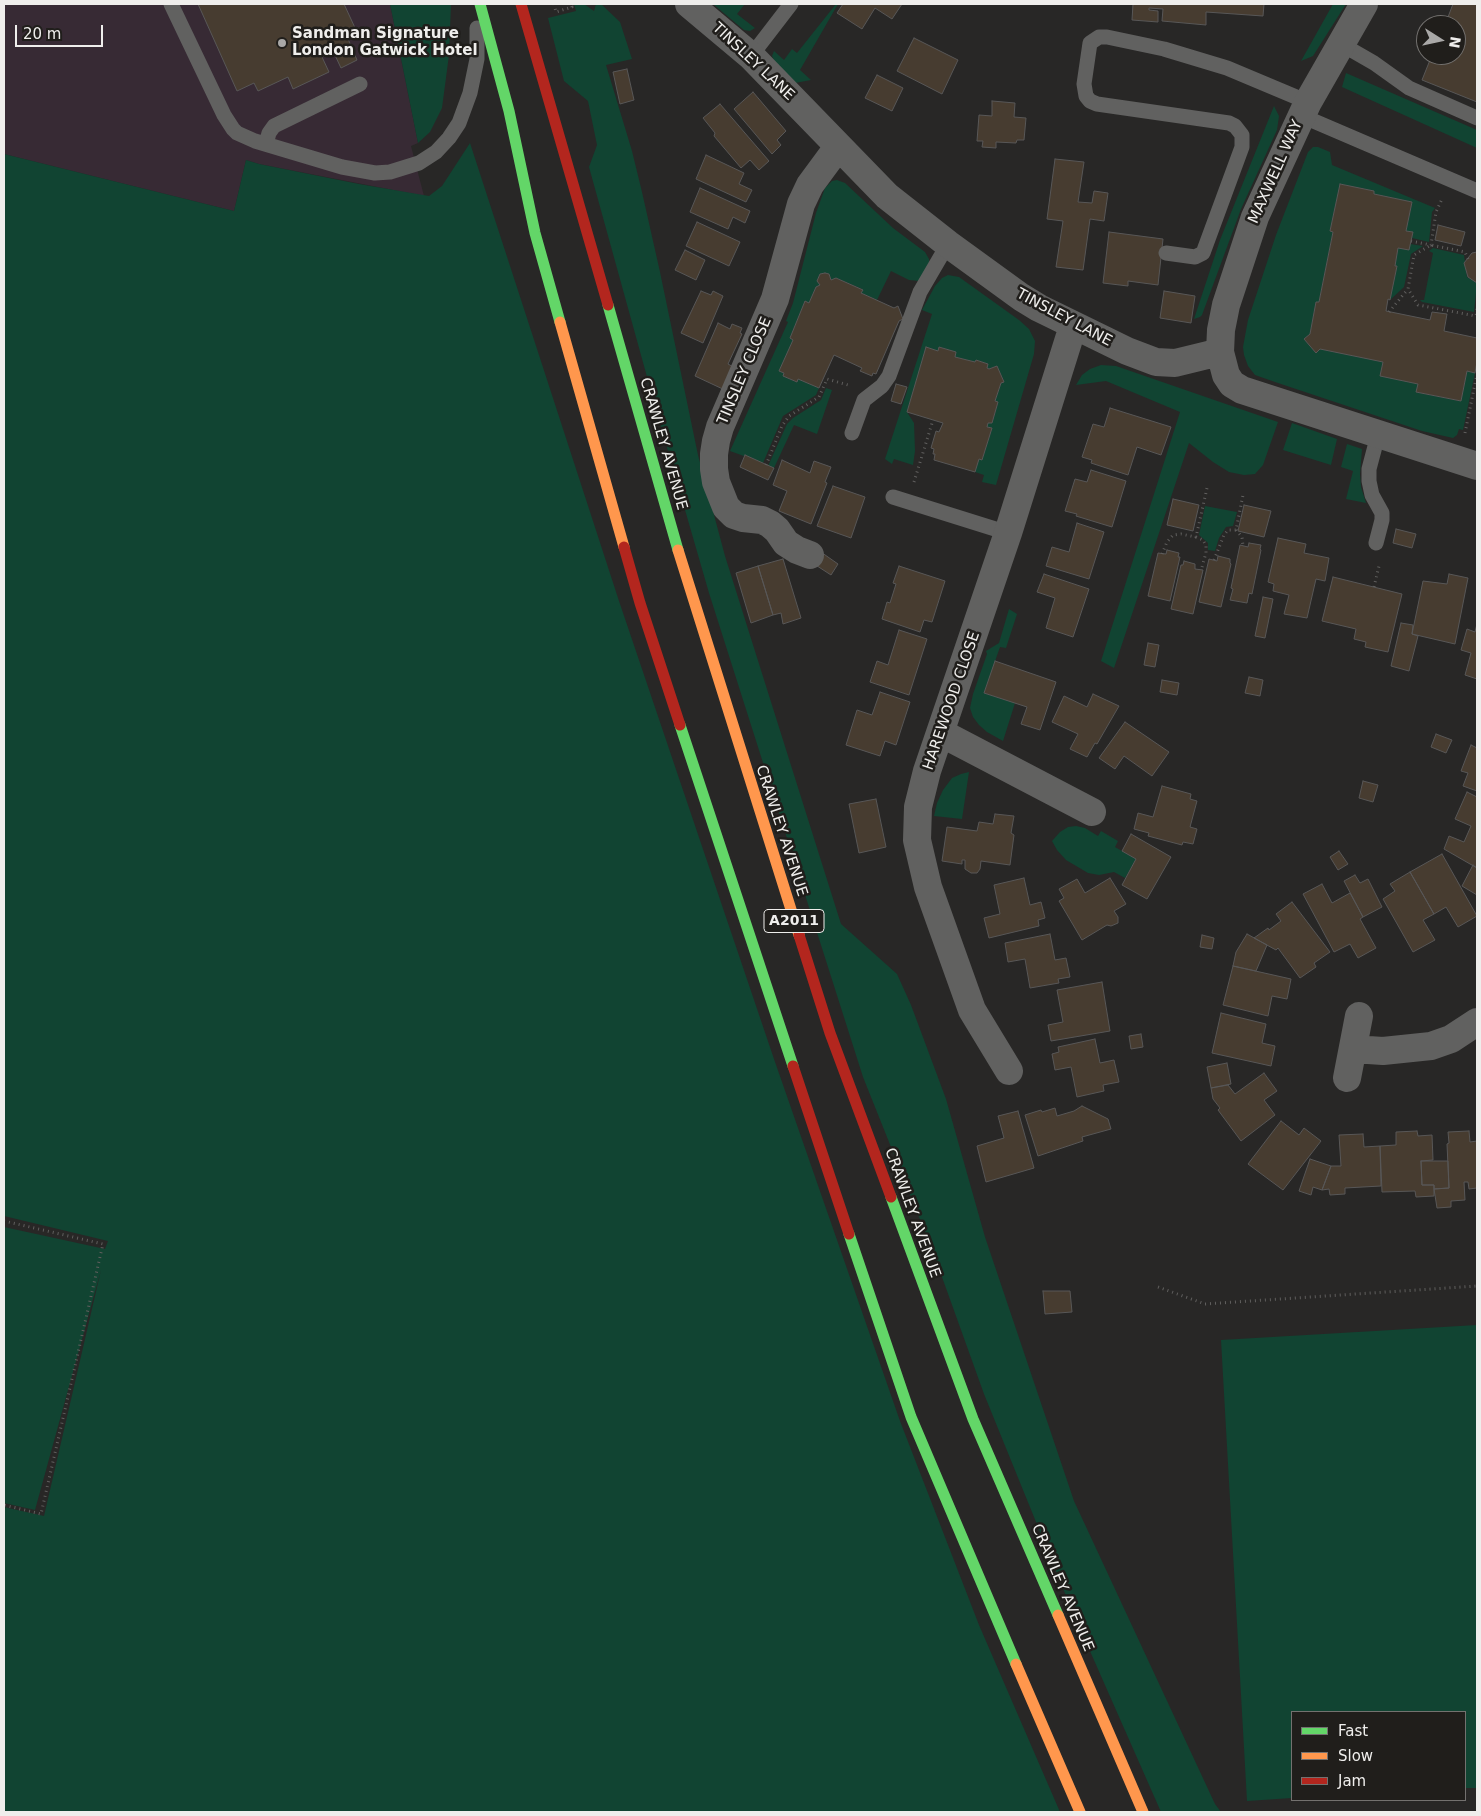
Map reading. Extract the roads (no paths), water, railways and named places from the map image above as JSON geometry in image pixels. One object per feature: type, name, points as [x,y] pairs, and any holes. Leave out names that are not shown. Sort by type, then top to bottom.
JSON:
[{"type":"main road","name":"A2011","points":[[480,4],[509,111],[535,233],[640,603],[785,1044],[911,1417],[987,1600],[1080,1812]]},
{"type":"main road","name":"CRAWLEY AVENUE","points":[[521,4],[688,589],[830,1033],[973,1419],[1143,1812]]},
{"type":"street","name":"TINSLEY LANE","points":[[689,4],[750,56],[887,196],[948,244],[1021,297],[1074,326],[1127,351],[1156,362],[1176,363],[1220,352]]},
{"type":"street","name":"MAXWELL WAY","points":[[1220,352],[1221,330],[1226,305],[1251,227],[1305,109],[1364,4]]},
{"type":"street","name":"TINSLEY CLOSE","points":[[810,555],[786,543],[770,524],[762,520],[734,515],[726,507],[716,482],[714,454],[720,427],[775,299],[802,204],[810,185],[838,147]]},
{"type":"street","name":"HAREWOOD CLOSE","points":[[1009,1071],[972,1010],[928,887],[917,840],[918,807],[927,771],[1008,533],[1074,326]]},
{"type":"street","points":[[1220,352],[1226,375],[1237,388],[1290,407],[1468,463]]},
{"type":"street","points":[[941,733],[1092,812]]},
{"type":"street","points":[[1347,1078],[1359,1016]]},
{"type":"street","points":[[1352,1049],[1384,1051],[1431,1046],[1451,1038],[1477,1022]]},
{"type":"lane","points":[[171,4],[232,129],[240,136],[342,166],[375,173],[390,172],[427,158],[444,144],[454,131],[470,93],[475,69],[478,46],[475,4]]},
{"type":"lane","points":[[750,56],[792,4]]},
{"type":"lane","points":[[1166,253],[1195,257],[1203,253],[1242,147],[1242,135],[1236,126],[1229,123],[1097,104],[1090,101],[1086,96],[1084,84],[1090,43],[1099,37],[1174,51],[1227,68],[1305,109],[1450,180],[1477,191]]},
{"type":"lane","points":[[1341,44],[1374,63],[1409,88],[1477,118]]},
{"type":"lane","points":[[260,143],[278,124],[360,84]]},
{"type":"lane","points":[[852,433],[862,403],[889,376],[923,286],[948,244]]},
{"type":"lane","points":[[1376,544],[1382,513],[1372,495],[1369,468],[1378,435]]},
{"type":"lane","points":[[893,497],[1008,533]]},
{"type":"place","name":"Sandman Signature London Gatwick Hotel","points":[[282,43]]}]
